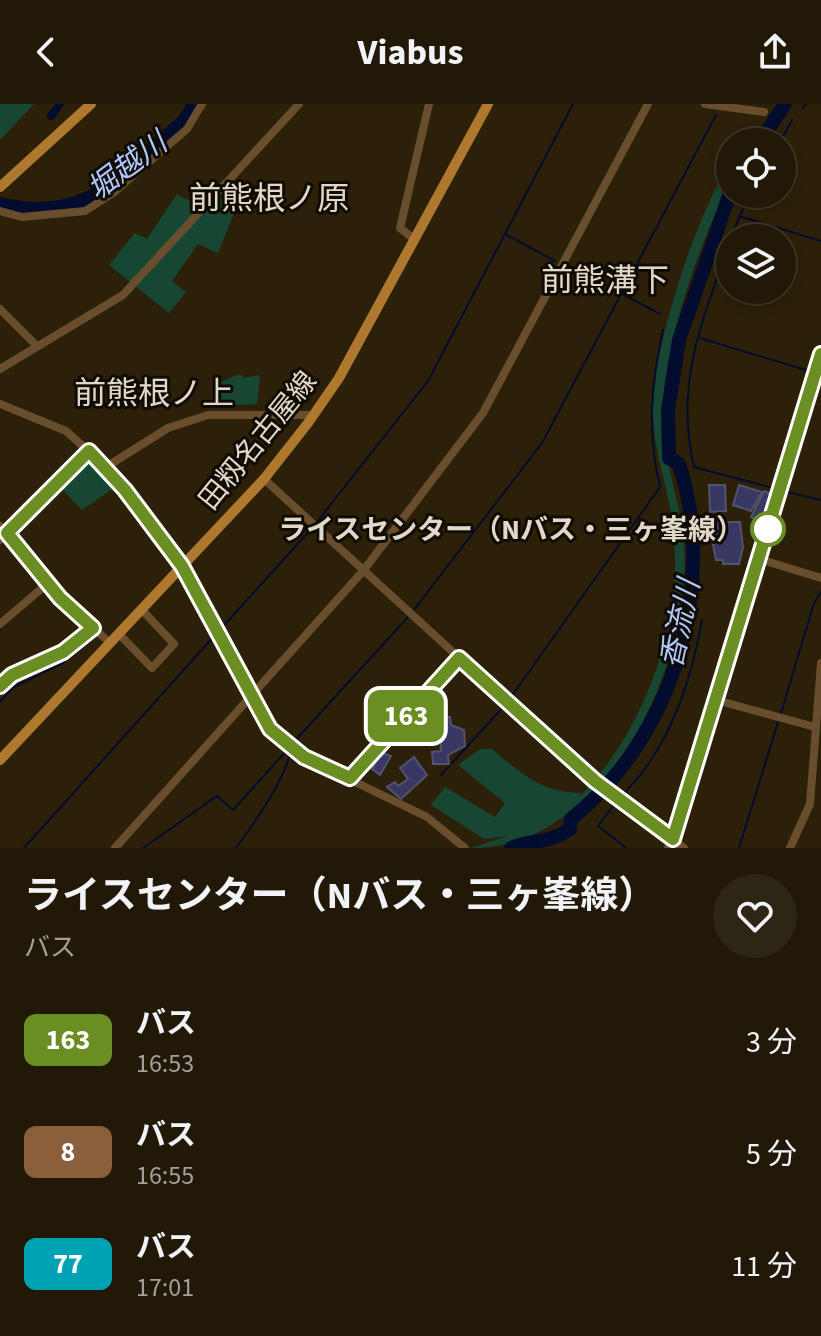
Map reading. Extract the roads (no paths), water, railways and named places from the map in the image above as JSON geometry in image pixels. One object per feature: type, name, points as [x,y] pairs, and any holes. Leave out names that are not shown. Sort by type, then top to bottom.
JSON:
[{"type":"main road","points":[[0,187],[91,104]]},
{"type":"main road","name":"田籾名古屋線","points":[[0,760],[264,479],[314,415],[339,378],[488,104]]},
{"type":"street","points":[[0,211],[22,217],[63,216],[85,211],[113,193],[187,129],[202,104]]},
{"type":"street","points":[[0,369],[123,295],[299,104]]},
{"type":"street","points":[[414,239],[400,228],[429,104]]},
{"type":"street","points":[[115,848],[363,571],[483,413],[648,104]]},
{"type":"street","points":[[705,104],[764,112]]},
{"type":"street","points":[[0,309],[37,346]]},
{"type":"street","points":[[668,848],[821,354]]},
{"type":"street","points":[[0,404],[66,431],[106,467],[182,566],[270,729],[287,745],[427,817],[465,848]]},
{"type":"street","points":[[106,467],[168,428],[208,415],[314,415]]},
{"type":"street","points":[[89,451],[2,533],[47,584],[109,642]]},
{"type":"street","points":[[264,479],[595,781],[684,848]]},
{"type":"street","points":[[759,559],[821,578]]},
{"type":"street","points":[[0,624],[47,584]]},
{"type":"street","points":[[119,634],[152,668],[174,644],[141,609]]},
{"type":"street","points":[[0,686],[12,675],[63,652],[93,628]]},
{"type":"street","points":[[350,778],[459,658]]},
{"type":"street","points":[[790,848],[816,789],[815,727],[821,663]]},
{"type":"street","points":[[716,700],[815,727]]},
{"type":"waterway","points":[[51,116],[60,104]]},
{"type":"waterway","name":"堀越川","points":[[0,204],[31,209],[58,208],[82,201],[123,176],[185,120],[194,104]]},
{"type":"waterway","points":[[316,523],[428,381],[573,104]]},
{"type":"waterway","name":"香流川","points":[[769,128],[785,104]]},
{"type":"waterway","points":[[803,108],[806,104]]},
{"type":"waterway","points":[[413,611],[542,443],[716,115]]},
{"type":"waterway","points":[[788,128],[792,120]]},
{"type":"waterway","name":"香流川","points":[[511,848],[554,837],[570,829],[571,819],[606,786],[636,747],[660,704],[678,658],[689,609],[693,560],[690,511],[679,464],[669,458],[668,410],[679,340],[725,208]]},
{"type":"waterway","points":[[737,224],[743,208]]},
{"type":"waterway","points":[[739,216],[821,241]]},
{"type":"waterway","points":[[505,234],[555,261]]},
{"type":"waterway","points":[[568,265],[660,314]]},
{"type":"waterway","points":[[716,282],[701,325],[689,379],[687,407],[694,467],[777,489]]},
{"type":"waterway","points":[[509,700],[660,487],[653,447],[652,408],[663,330]]},
{"type":"waterway","points":[[700,338],[812,372]]},
{"type":"waterway","points":[[783,491],[821,500]]},
{"type":"waterway","points":[[220,630],[312,528]]},
{"type":"waterway","points":[[781,713],[814,603],[821,592]]},
{"type":"waterway","points":[[292,744],[409,616]]},
{"type":"waterway","points":[[622,795],[653,757],[676,714],[702,620]]},
{"type":"waterway","points":[[24,848],[215,635]]},
{"type":"waterway","points":[[0,702],[12,688],[63,663],[94,638]]},
{"type":"waterway","points":[[441,775],[505,705]]},
{"type":"waterway","points":[[739,848],[779,719]]},
{"type":"waterway","points":[[143,848],[217,796],[233,810],[288,749]]},
{"type":"waterway","points":[[236,848],[277,786],[290,750]]},
{"type":"waterway","points":[[616,802],[598,826],[626,848]]},
{"type":"place","name":"ライスセンター（Nバス・三ヶ峯線）","points":[[768,529]]},
{"type":"district","name":"前熊根ノ原","points":[[269,198]]},
{"type":"district","name":"前熊溝下","points":[[605,280]]},
{"type":"district","name":"前熊根ノ上","points":[[154,393]]}]
